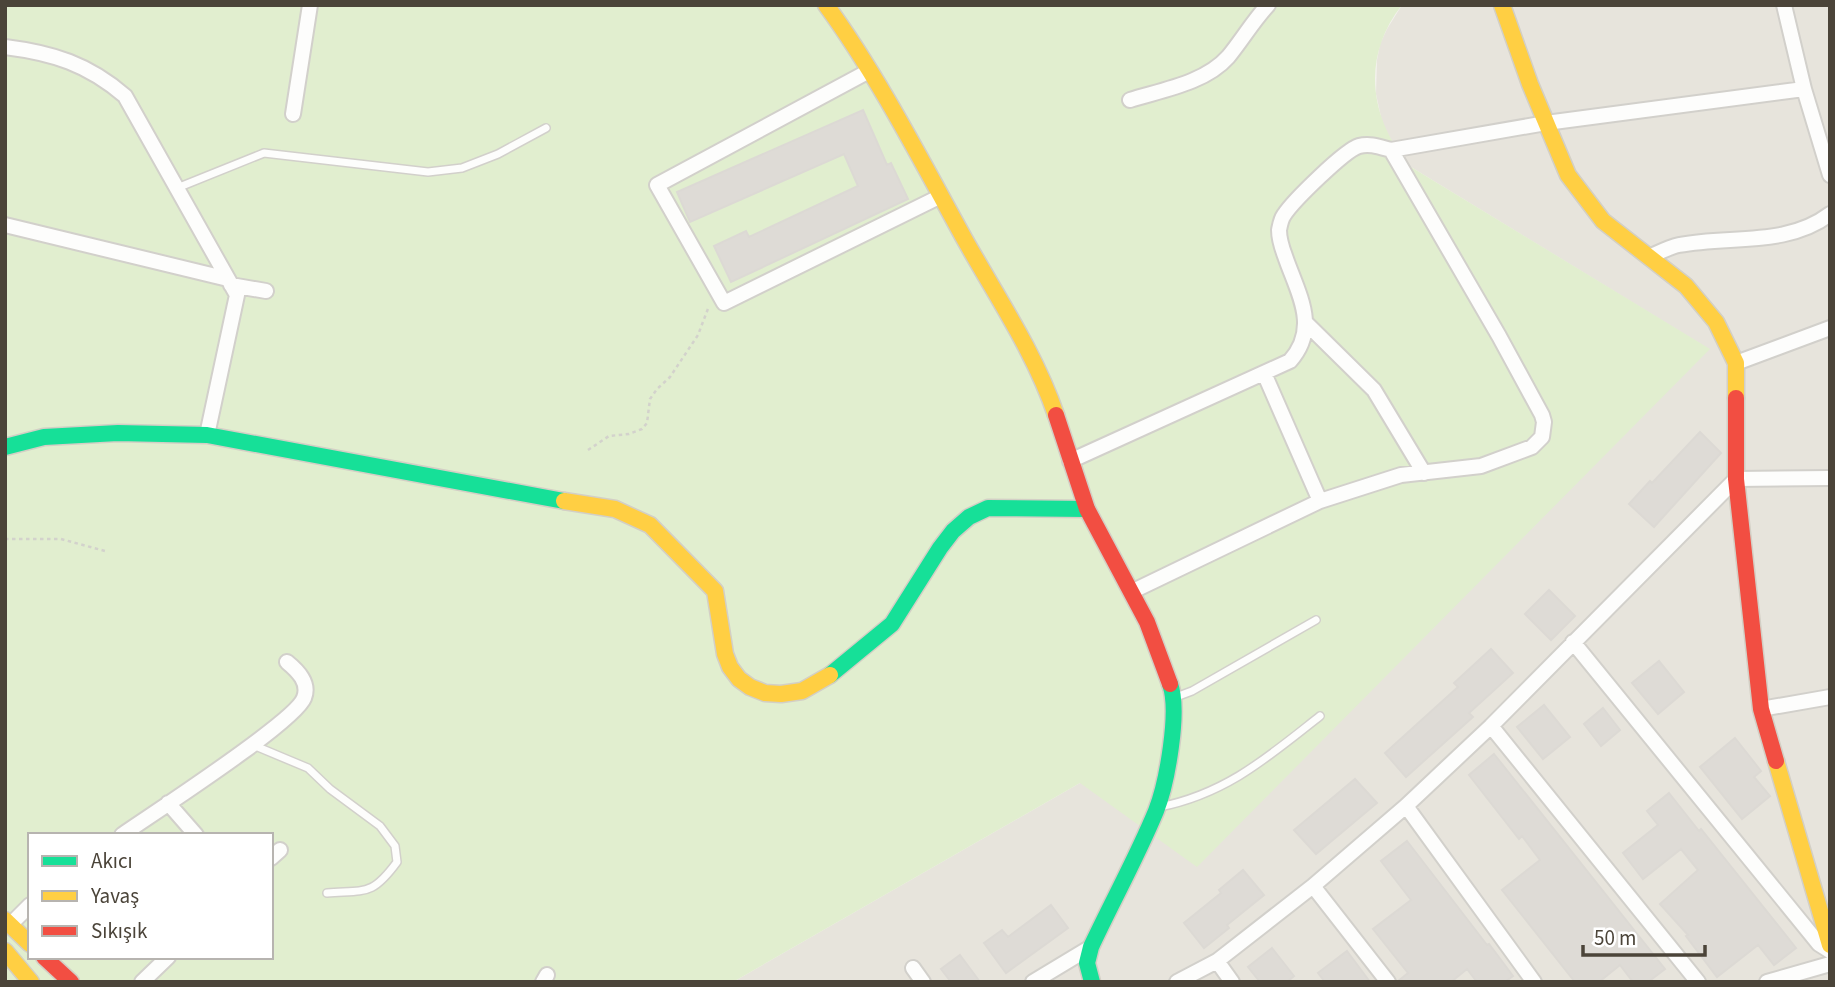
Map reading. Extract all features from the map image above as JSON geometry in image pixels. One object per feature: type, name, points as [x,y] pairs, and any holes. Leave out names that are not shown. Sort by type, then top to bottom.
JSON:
[{"type":"street","points":[[293,114],[310,5]]},
{"type":"street","points":[[826,5],[848,35],[942,196],[1044,381],[1087,509],[1147,622],[1175,697],[1173,736],[1157,807],[1091,947],[1087,962],[1092,982]]},
{"type":"street","points":[[1130,100],[1196,79],[1212,71],[1226,58],[1268,5]]},
{"type":"street","points":[[1502,5],[1568,175],[1603,221],[1686,286],[1716,322],[1735,363],[1737,479],[1761,709],[1830,945]]},
{"type":"street","points":[[1784,5],[1804,89],[1830,175]]},
{"type":"street","points":[[5,47],[49,55],[104,78],[125,96],[237,295],[207,435]]},
{"type":"street","points":[[869,71],[657,185],[724,303],[942,196]]},
{"type":"street","points":[[1070,461],[1290,361],[1305,337],[1306,323],[1279,232],[1285,214],[1348,150],[1361,145],[1375,145],[1391,150],[1546,123],[1804,89]]},
{"type":"street","points":[[1130,592],[1321,500],[1401,475],[1481,466],[1532,447],[1542,437],[1544,422],[1500,337],[1391,150]]},
{"type":"street","points":[[1648,257],[1677,245],[1790,235],[1817,224],[1830,214]]},
{"type":"street","points":[[5,225],[266,290]]},
{"type":"street","points":[[1306,323],[1374,390],[1424,472]]},
{"type":"street","points":[[1735,363],[1830,328]]},
{"type":"street","points":[[1264,373],[1321,500]]},
{"type":"street","points":[[5,447],[44,437],[118,433],[207,435],[615,509],[650,525],[715,591],[725,654],[738,679],[765,693],[781,694],[803,691],[822,681],[892,624],[940,548],[953,531],[969,517],[988,508],[1087,509]]},
{"type":"street","points":[[1177,982],[1217,961],[1313,886],[1406,806],[1491,726],[1737,479],[1830,478]]},
{"type":"street","points":[[1573,642],[1819,944],[1830,951]]},
{"type":"street","points":[[125,833],[270,732],[303,702],[306,695],[304,680],[287,662]]},
{"type":"street","points":[[1761,709],[1830,697]]},
{"type":"street","points":[[1491,726],[1699,982]]},
{"type":"street","points":[[168,803],[194,833]]},
{"type":"street","points":[[1406,806],[1534,982]]},
{"type":"street","points":[[1313,886],[1388,982]]},
{"type":"street","points":[[28,907],[7,923],[28,942]]},
{"type":"street","points":[[1034,982],[1091,947]]},
{"type":"street","points":[[5,951],[31,982]]},
{"type":"street","points":[[46,959],[71,982]]},
{"type":"street","points":[[142,982],[166,959]]},
{"type":"street","points":[[1217,961],[1232,982]]},
{"type":"street","points":[[1767,982],[1830,964]]},
{"type":"street","points":[[913,968],[923,982]]},
{"type":"lane","points":[[177,188],[264,153],[428,173],[462,168],[498,154],[546,128]]},
{"type":"lane","points":[[1175,697],[1192,691],[1316,620]]},
{"type":"lane","points":[[1157,807],[1201,796],[1229,783],[1253,769],[1320,716]]},
{"type":"lane","points":[[252,745],[308,768],[330,789],[380,826],[395,846],[397,862],[383,882],[371,890],[327,893]]},
{"type":"path","points":[[588,450],[609,436],[628,434],[642,429],[647,423],[650,399],[670,377],[698,335],[716,289]]},
{"type":"path","points":[[5,539],[61,538],[105,551]]},
{"type":"shaded area","points":[[1402,5],[1830,5],[1830,982],[733,982],[1080,783],[1709,349],[1411,167],[1383,126],[1376,94],[1380,44]]},
{"type":"green space","points":[[5,5],[1402,5],[1380,45],[1375,88],[1386,129],[1411,167],[1710,349],[1197,867],[1080,783],[733,982],[5,982]]},
{"type":"building","points":[[863,110],[887,165],[891,163],[908,199],[731,282],[714,246],[746,231],[749,237],[858,186],[844,154],[690,222],[677,192]]},
{"type":"building","points":[[1700,432],[1721,453],[1654,527],[1629,504]]},
{"type":"building","points":[[1549,590],[1575,616],[1551,640],[1525,614]]},
{"type":"building","points":[[1491,649],[1513,673],[1469,713],[1473,717],[1406,777],[1385,753],[1458,687],[1454,683]]},
{"type":"building","points":[[1659,661],[1684,692],[1658,714],[1632,683]]},
{"type":"building","points":[[1544,705],[1570,737],[1543,759],[1517,727]]},
{"type":"building","points":[[1603,708],[1620,730],[1601,746],[1584,724]]},
{"type":"building","points":[[1735,738],[1761,771],[1754,777],[1770,796],[1742,819],[1700,767]]},
{"type":"building","points":[[1494,754],[1665,969],[1648,982],[1633,982],[1620,965],[1599,982],[1575,982],[1502,890],[1540,860],[1522,836],[1519,839],[1469,775]]},
{"type":"building","points":[[1355,779],[1377,803],[1316,854],[1294,830]]},
{"type":"building","points":[[1669,793],[1796,948],[1774,965],[1758,945],[1717,977],[1686,936],[1688,935],[1660,904],[1698,870],[1681,849],[1643,879],[1623,853],[1658,825],[1647,811]]},
{"type":"building","points":[[1407,841],[1513,976],[1505,982],[1477,982],[1467,969],[1451,982],[1397,982],[1408,973],[1373,929],[1411,900],[1381,861]]},
{"type":"building","points":[[1243,870],[1264,895],[1204,948],[1184,923],[1221,893],[1219,890]]},
{"type":"building","points":[[1051,905],[1068,928],[1006,973],[984,943],[1002,930],[1008,937]]},
{"type":"building","points":[[1272,948],[1294,976],[1287,982],[1260,982],[1248,967]]},
{"type":"building","points":[[1347,951],[1370,982],[1325,982],[1318,973]]},
{"type":"building","points":[[960,955],[980,982],[951,982],[941,969]]},
{"type":"traffic: fast","points":[[5,447],[44,437],[118,433],[207,435],[564,501]]},
{"type":"traffic: fast","points":[[830,675],[892,624],[940,548],[953,531],[969,517],[988,508],[1087,509]]},
{"type":"traffic: fast","points":[[1092,982],[1087,963],[1091,947],[1149,828],[1164,783],[1173,729],[1174,711],[1170,684]]},
{"type":"traffic: slow","points":[[826,5],[881,90],[1015,326],[1056,415]]},
{"type":"traffic: slow","points":[[1502,5],[1530,84],[1568,175],[1603,221],[1686,286],[1716,322],[1736,363],[1736,398]]},
{"type":"traffic: slow","points":[[564,501],[615,509],[650,525],[715,591],[725,654],[739,679],[750,687],[765,693],[802,691],[830,675]]},
{"type":"traffic: slow","points":[[1776,761],[1830,945]]},
{"type":"traffic: slow","points":[[5,920],[28,942]]},
{"type":"traffic: slow","points":[[5,951],[31,982]]},
{"type":"traffic: jam","points":[[1736,398],[1736,479],[1761,709],[1776,761]]},
{"type":"traffic: jam","points":[[1056,415],[1087,509],[1147,622],[1170,684]]},
{"type":"traffic: jam","points":[[46,959],[71,982]]}]
